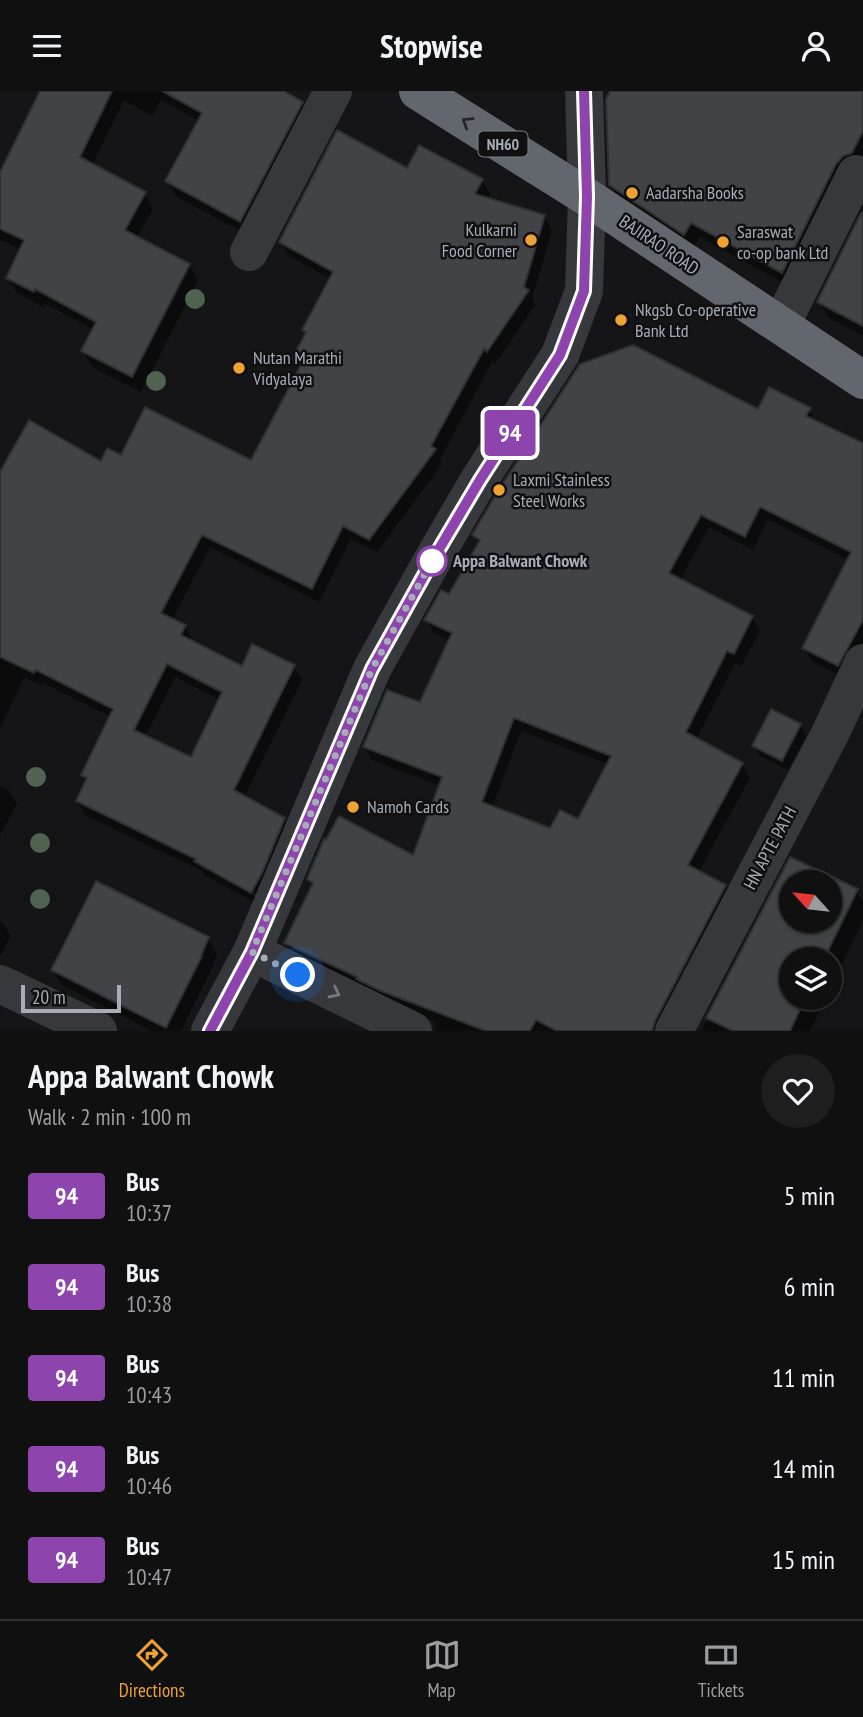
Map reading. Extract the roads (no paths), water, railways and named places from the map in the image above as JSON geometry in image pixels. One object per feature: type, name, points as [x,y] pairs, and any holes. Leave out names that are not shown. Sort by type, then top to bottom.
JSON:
[{"type":"highway","name":"BAJIRAO ROAD","points":[[418,91],[587,197],[863,380]]},
{"type":"street","points":[[249,253],[333,91]]},
{"type":"street","points":[[210,1031],[252,952],[372,669],[480,480],[560,355],[584,291],[587,197],[584,91]]},
{"type":"street","points":[[780,325],[856,174]]},
{"type":"street","name":"HN APTE PATH","points":[[674,1031],[830,734],[863,663]]},
{"type":"street","points":[[252,952],[413,1031]]},
{"type":"street","points":[[0,984],[98,1031]]},
{"type":"place","name":"Aadarsha Books","points":[[632,193]]},
{"type":"place","name":"Kulkarni Food Corner","points":[[531,240]]},
{"type":"place","name":"Saraswat co-op bank Ltd","points":[[723,242]]},
{"type":"place","name":"Nkgsb Co-operative Bank Ltd","points":[[621,320]]},
{"type":"place","name":"Nutan Marathi Vidyalaya","points":[[239,368]]},
{"type":"place","name":"Laxmi Stainless Steel Works","points":[[499,490]]},
{"type":"place","name":"Appa Balwant Chowk","points":[[432,561]]},
{"type":"place","name":"Namoh Cards","points":[[353,807]]}]
